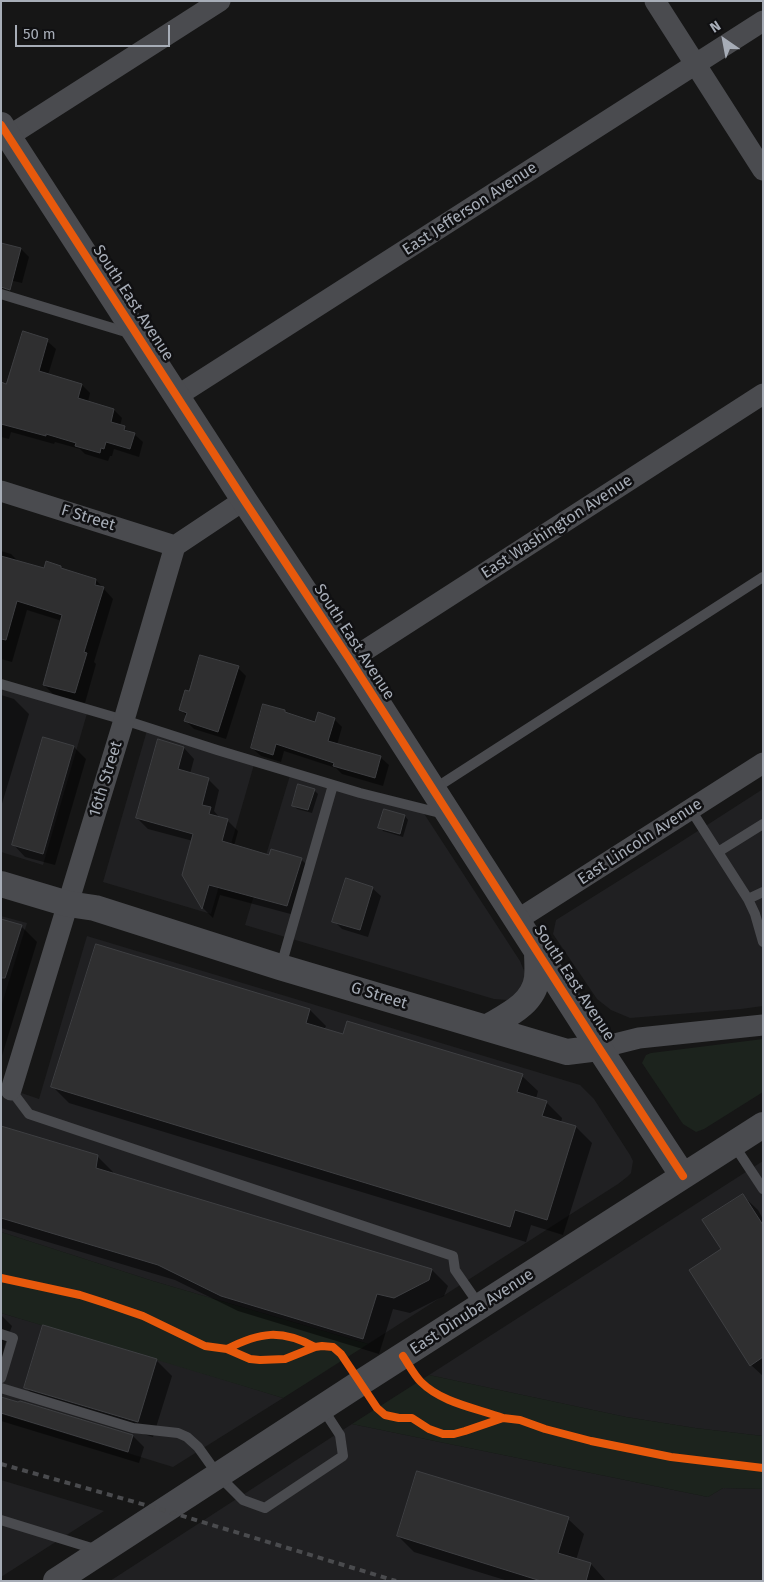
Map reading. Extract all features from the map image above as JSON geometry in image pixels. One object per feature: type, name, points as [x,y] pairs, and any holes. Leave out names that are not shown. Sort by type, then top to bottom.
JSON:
[{"type":"street","points":[[5,130],[220,1]]},
{"type":"street","points":[[656,1],[763,170]]},
{"type":"street","name":"East Jefferson Avenue","points":[[177,396],[763,21]]},
{"type":"street","name":"South East Avenue","points":[[5,130],[683,1176]]},
{"type":"street","name":"East Washington Avenue","points":[[350,660],[763,394]]},
{"type":"street","name":"F Street","points":[[1,491],[175,546]]},
{"type":"street","points":[[175,546],[244,500]]},
{"type":"street","name":"16th Street","points":[[6,1089],[68,904],[175,546]]},
{"type":"street","name":"East Lincoln Avenue","points":[[517,920],[763,763]]},
{"type":"street","name":"G Street","points":[[1,884],[68,904],[95,908],[280,967],[567,1052],[599,1048],[639,1038],[763,1025]]},
{"type":"street","points":[[486,1028],[522,1005],[532,992],[538,976],[537,950]]},
{"type":"street","name":"East Dinuba Avenue","points":[[56,1581],[763,1125]]},
{"type":"lane","points":[[1,294],[104,324],[137,336]]},
{"type":"lane","points":[[433,789],[763,577]]},
{"type":"lane","points":[[1,684],[333,784],[449,815]]},
{"type":"lane","points":[[280,967],[333,784]]},
{"type":"lane","points":[[690,810],[748,899],[755,914],[763,942]]},
{"type":"lane","points":[[718,852],[763,824]]},
{"type":"lane","points":[[748,899],[763,892]]},
{"type":"lane","points":[[6,1089],[28,1114],[453,1256],[455,1270],[480,1306]]},
{"type":"lane","points":[[734,1144],[763,1189]]},
{"type":"lane","points":[[1,1334],[14,1338],[1,1378]]},
{"type":"lane","points":[[1,1388],[133,1428],[178,1433],[188,1436],[218,1475],[243,1500],[265,1508],[343,1456],[340,1435],[322,1408]]},
{"type":"lane","points":[[1,1520],[101,1551]]},
{"type":"shaded area","points":[[1,684],[88,710],[43,865],[1,852]]},
{"type":"shaded area","points":[[148,727],[255,761],[211,914],[103,882]]},
{"type":"shaded area","points":[[291,772],[421,809],[520,961],[525,973],[525,984],[508,1000],[494,999],[245,925]]},
{"type":"shaded area","points":[[763,789],[763,1006],[630,1018],[611,1010],[597,999],[553,934],[556,920]]},
{"type":"shaded area","points":[[1,916],[27,923],[1,1007]]},
{"type":"shaded area","points":[[87,936],[580,1085],[594,1099],[630,1155],[633,1161],[631,1173],[618,1184],[368,1344],[153,1281],[1,1232],[1,1086],[39,1099]]},
{"type":"shaded area","points":[[763,1039],[763,1092],[704,1129],[696,1132],[683,1124],[642,1063],[646,1055],[651,1053]]},
{"type":"shaded area","points":[[763,1161],[763,1436],[626,1417],[429,1375]]},
{"type":"shaded area","points":[[1,1232],[153,1281],[368,1344],[283,1398],[1,1313]]},
{"type":"shaded area","points":[[1,1313],[283,1398],[173,1467],[1,1414]]},
{"type":"shaded area","points":[[429,1375],[626,1417],[763,1436],[763,1489],[723,1488],[708,1497],[352,1424]]},
{"type":"shaded area","points":[[352,1424],[708,1497],[723,1488],[763,1489],[763,1581],[110,1581]]},
{"type":"shaded area","points":[[1,1480],[104,1511],[1,1577]]},
{"type":"building","points":[[1,243],[21,248],[10,290],[1,287]]},
{"type":"building","points":[[23,331],[48,339],[39,371],[82,384],[78,398],[114,409],[111,422],[125,426],[124,430],[135,433],[130,449],[106,442],[104,449],[101,448],[100,453],[75,446],[76,443],[46,434],[46,436],[1,424],[1,382],[6,384]]},
{"type":"building","points":[[1,556],[44,568],[46,561],[61,566],[61,568],[96,579],[95,585],[104,587],[84,652],[87,653],[75,693],[43,685],[62,615],[17,601],[6,640],[1,639]]},
{"type":"building","points":[[200,655],[239,666],[218,732],[184,721],[187,713],[179,710],[185,690],[189,691]]},
{"type":"building","points":[[263,704],[285,710],[285,712],[315,722],[318,712],[335,718],[328,741],[381,756],[375,778],[333,766],[334,763],[276,744],[273,755],[251,748]]},
{"type":"building","points":[[43,737],[74,746],[43,854],[12,845]]},
{"type":"building","points":[[158,739],[184,747],[178,769],[209,778],[202,805],[211,807],[209,814],[228,819],[222,841],[269,855],[271,849],[302,858],[287,906],[209,885],[202,909],[182,875],[193,834],[136,818]]},
{"type":"building","points":[[298,784],[315,789],[308,810],[292,806]]},
{"type":"building","points":[[384,809],[405,815],[400,834],[378,828]]},
{"type":"building","points":[[346,878],[373,887],[360,930],[332,922]]},
{"type":"building","points":[[1,919],[22,925],[5,978],[1,978]]},
{"type":"building","points":[[96,944],[310,1009],[306,1023],[343,1034],[347,1021],[523,1074],[517,1092],[547,1101],[542,1116],[576,1126],[547,1220],[515,1210],[510,1227],[51,1087]]},
{"type":"building","points":[[1,1126],[98,1155],[96,1168],[432,1269],[429,1280],[394,1298],[377,1294],[363,1339],[221,1296],[158,1265],[1,1218]]},
{"type":"building","points":[[743,1194],[763,1225],[763,1357],[750,1366],[689,1270],[721,1249],[702,1220]]},
{"type":"building","points":[[43,1325],[157,1359],[138,1422],[24,1388]]},
{"type":"building","points":[[1,1397],[133,1435],[128,1452],[1,1413]]},
{"type":"building","points":[[417,1471],[569,1517],[558,1553],[591,1563],[586,1581],[541,1581],[397,1536]]},
{"type":"railway","points":[[1,1464],[163,1510],[396,1581]]},
{"type":"cycle path","points":[[1,125],[350,660],[683,1176]]},
{"type":"cycle path","points":[[1,1278],[80,1295],[105,1303],[143,1316],[205,1346],[227,1349],[250,1359],[285,1359],[315,1347],[333,1347],[341,1354],[377,1408],[385,1415],[412,1418],[429,1429],[443,1434],[454,1434],[503,1418],[520,1420],[545,1429],[591,1441],[671,1457],[763,1468]]},
{"type":"cycle path","points":[[227,1349],[250,1339],[271,1335],[292,1337],[315,1347]]},
{"type":"cycle path","points":[[403,1356],[418,1379],[429,1389],[449,1400],[503,1418]]}]
